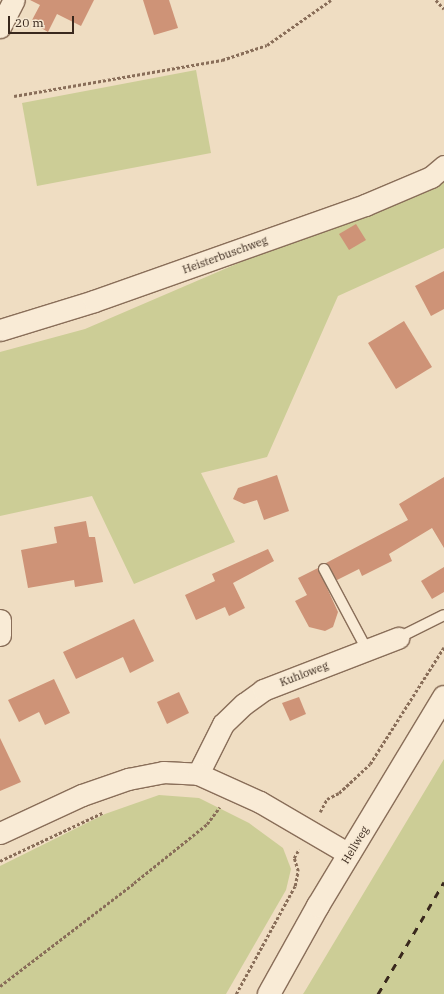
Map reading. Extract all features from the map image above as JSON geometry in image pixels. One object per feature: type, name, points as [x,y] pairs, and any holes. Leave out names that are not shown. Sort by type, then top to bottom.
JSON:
[{"type":"street","points":[[0,26],[14,0]]},
{"type":"street","name":"Heisterbuschweg","points":[[0,330],[94,301],[365,205],[431,177],[444,166]]},
{"type":"street","points":[[0,620],[0,635]]},
{"type":"street","name":"Kuhloweg","points":[[198,774],[223,724],[244,704],[263,690],[398,638]]},
{"type":"street","name":"Hellweg","points":[[269,994],[349,854],[444,697]]},
{"type":"street","points":[[0,833],[82,795],[128,779],[164,772],[198,774],[234,790],[349,854]]},
{"type":"lane","points":[[324,569],[367,650]]},
{"type":"lane","name":"Kuhloweg","points":[[398,638],[444,615]]},
{"type":"path","points":[[14,96],[222,60],[267,45],[331,0]]},
{"type":"path","points":[[436,0],[444,9]]},
{"type":"path","points":[[236,994],[295,886],[298,871],[294,858],[327,799],[339,793],[370,764],[444,647]]},
{"type":"path","points":[[0,986],[207,824],[234,790]]},
{"type":"green space","points":[[196,70],[211,153],[37,186],[22,103]]},
{"type":"green space","points":[[444,172],[444,248],[338,296],[267,457],[201,473],[235,542],[134,584],[92,496],[0,516],[0,352],[85,329],[434,179]]},
{"type":"green space","points":[[444,759],[444,994],[303,994],[305,991]]},
{"type":"green space","points":[[159,795],[199,798],[249,823],[283,848],[291,869],[286,890],[226,994],[0,994],[0,866],[105,814]]},
{"type":"building","points":[[30,0],[94,0],[81,26],[57,14],[48,32],[31,22],[40,5]]},
{"type":"building","points":[[143,0],[169,0],[178,28],[154,35]]},
{"type":"building","points":[[356,224],[366,240],[349,250],[339,234]]},
{"type":"building","points":[[444,271],[444,309],[431,316],[415,286]]},
{"type":"building","points":[[404,321],[432,367],[396,389],[368,343]]},
{"type":"building","points":[[277,475],[289,511],[264,520],[257,500],[244,504],[233,499],[238,488]]},
{"type":"building","points":[[444,477],[444,548],[432,528],[389,554],[392,561],[362,576],[359,569],[337,580],[326,563],[408,520],[399,504]]},
{"type":"building","points":[[86,521],[89,537],[95,537],[103,582],[75,587],[74,580],[28,588],[21,550],[57,543],[54,527]]},
{"type":"building","points":[[268,549],[274,561],[233,583],[245,608],[229,616],[225,607],[196,620],[185,595],[215,581],[212,574]]},
{"type":"building","points":[[444,567],[444,592],[432,599],[421,581]]},
{"type":"building","points":[[318,568],[338,612],[333,627],[325,631],[309,627],[295,601],[307,595],[298,578]]},
{"type":"building","points":[[134,619],[154,661],[130,673],[123,657],[76,679],[63,652]]},
{"type":"building","points":[[54,679],[70,713],[45,725],[39,712],[19,722],[8,700]]},
{"type":"building","points":[[179,692],[189,713],[167,724],[157,702]]},
{"type":"building","points":[[299,697],[306,714],[290,721],[282,703]]},
{"type":"building","points":[[0,738],[21,782],[0,791]]},
{"type":"railway","points":[[378,994],[444,882]]}]
